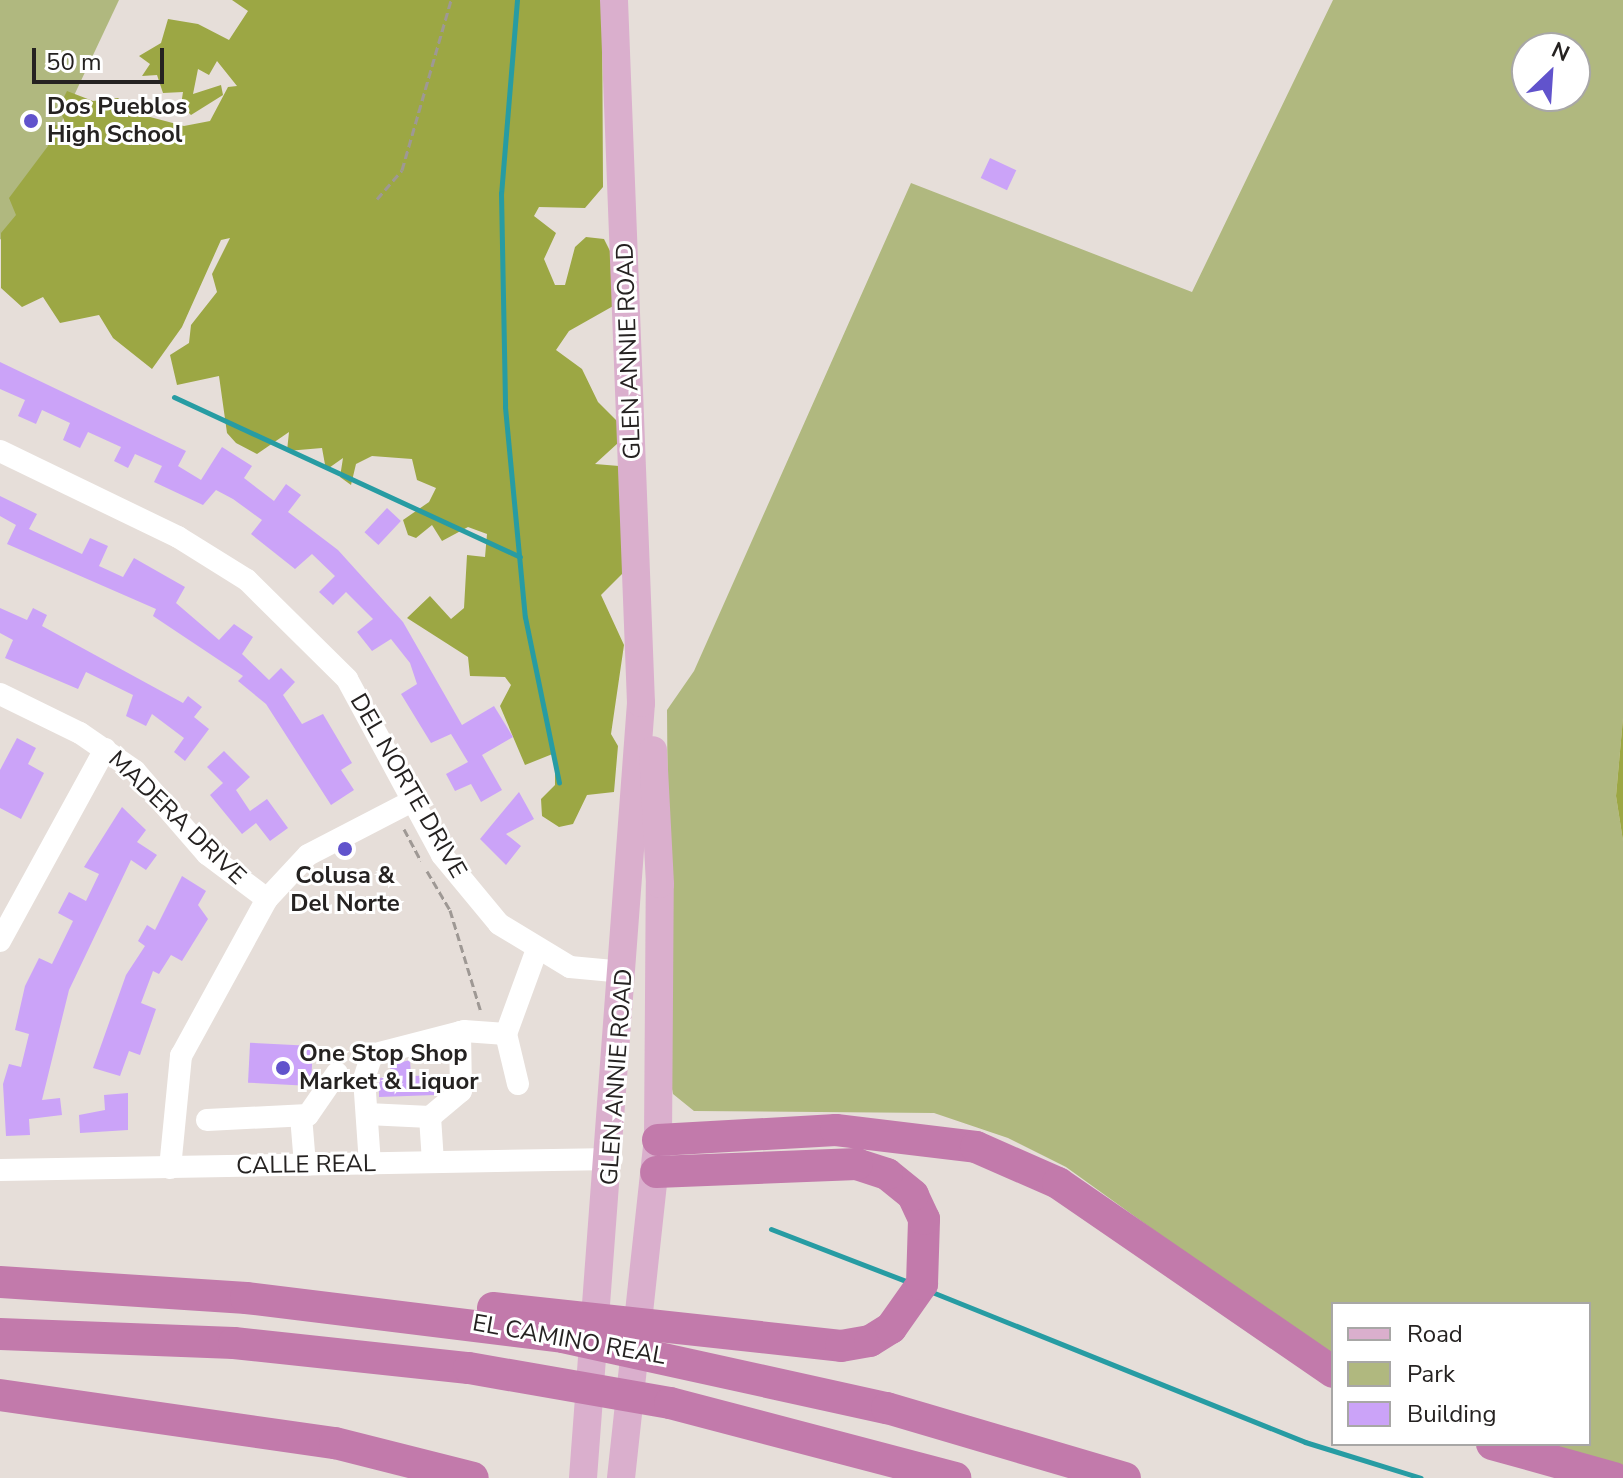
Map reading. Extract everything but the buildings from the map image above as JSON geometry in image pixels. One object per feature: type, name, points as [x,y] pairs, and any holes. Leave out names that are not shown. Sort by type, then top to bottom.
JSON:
[{"type":"highway","points":[[658,1140],[836,1130],[976,1147],[1058,1183],[1331,1371]]},
{"type":"highway","points":[[246,1298],[570,1311],[841,1346],[870,1341],[909,1307],[926,1263],[918,1207],[887,1174],[857,1164],[656,1172]]},
{"type":"highway","name":"EL CAMINO REAL","points":[[0,1282],[246,1298],[466,1321],[670,1357],[887,1408],[1125,1478]]},
{"type":"highway","name":"EL CAMINO REAL","points":[[0,1334],[234,1343],[547,1380],[794,1431],[955,1478]]},
{"type":"highway","points":[[0,1395],[335,1443],[473,1478]]},
{"type":"highway","points":[[1499,1446],[1614,1478]]},
{"type":"main road","name":"GLEN ANNIE ROAD","points":[[584,1465],[612,1159],[641,703],[614,0]]},
{"type":"main road","name":"GLEN ANNIE ROAD","points":[[622,1469],[658,1140],[660,884],[653,750],[641,703]]},
{"type":"main road","points":[[612,1159],[658,1140]]},
{"type":"main road","points":[[612,1159],[656,1172]]},
{"type":"street","name":"DEL NORTE DRIVE","points":[[0,451],[178,537],[258,589],[347,679],[468,891],[536,952],[570,967],[624,972]]},
{"type":"street","name":"MADERA DRIVE","points":[[0,694],[105,749],[146,782],[219,866],[267,899]]},
{"type":"street","points":[[0,941],[105,749]]},
{"type":"street","points":[[170,1168],[181,1056],[267,899],[308,855],[414,800]]},
{"type":"street","points":[[518,1084],[506,1034],[536,952]]},
{"type":"street","points":[[370,1164],[364,1079],[372,1055],[460,1032],[506,1034]]},
{"type":"street","points":[[367,1114],[430,1117],[459,1097],[460,1032]]},
{"type":"street","points":[[207,1120],[301,1116],[318,1108],[337,1073]]},
{"type":"street","points":[[301,1116],[305,1165]]},
{"type":"street","points":[[430,1117],[433,1162]]},
{"type":"street","name":"CALLE REAL","points":[[0,1170],[612,1159]]},
{"type":"path","points":[[377,199],[402,170],[451,0]]},
{"type":"path","points":[[404,829],[450,910],[480,1011],[489,1015]]},
{"type":"green space","name":"Dos Pueblos High School","points":[[0,0],[119,0],[5,242],[0,239]]},
{"type":"green space","points":[[232,0],[602,0],[603,187],[585,208],[539,207],[534,216],[556,233],[544,259],[555,285],[565,285],[575,247],[586,237],[604,239],[616,263],[615,305],[569,331],[556,350],[582,369],[598,402],[619,423],[618,443],[595,464],[619,466],[625,571],[601,595],[624,645],[611,734],[618,746],[614,792],[587,795],[573,824],[559,827],[542,816],[541,799],[555,785],[555,753],[525,765],[500,706],[511,685],[505,677],[470,676],[468,657],[407,618],[430,596],[451,619],[464,608],[467,555],[485,557],[487,534],[468,527],[442,541],[432,525],[416,538],[408,535],[403,520],[429,502],[436,488],[417,480],[412,459],[372,456],[356,464],[351,485],[340,477],[343,458],[326,470],[322,448],[287,451],[289,432],[257,454],[236,443],[227,433],[219,376],[177,385],[170,355],[189,343],[191,325],[217,292],[212,274],[230,238],[221,240],[182,327],[152,369],[113,338],[99,315],[60,323],[43,297],[22,307],[1,288],[1,233],[16,215],[9,198],[48,146],[48,127],[65,123],[59,107],[67,91],[93,101],[118,98],[135,113],[184,126],[210,121],[228,87],[237,86],[217,61],[209,75],[198,69],[193,94],[221,85],[223,95],[191,115],[181,105],[183,92],[163,93],[157,75],[142,76],[150,64],[139,56],[161,43],[168,19],[198,24],[229,40],[248,11]]},
{"type":"green space","points":[[1333,0],[1623,0],[1623,718],[1616,796],[1623,841],[1623,1469],[1537,1446],[1591,1446],[1591,1302],[1331,1302],[1331,1358],[1066,1167],[1008,1138],[934,1113],[694,1111],[673,1094],[670,1079],[667,710],[694,671],[911,183],[1192,292]]},
{"type":"green space","points":[[1623,718],[1623,841],[1616,796]]},
{"type":"waterway","points":[[517,0],[501,193],[505,407],[525,617],[559,783]]},
{"type":"waterway","points":[[174,397],[520,557]]},
{"type":"waterway","points":[[771,1229],[908,1282]]},
{"type":"waterway","points":[[932,1292],[1305,1442],[1421,1478]]},
{"type":"place","name":"Dos Pueblos High School","points":[[31,121]]},
{"type":"place","name":"Colusa & Del Norte","points":[[345,849]]},
{"type":"place","name":"One Stop Shop Market & Liquor","points":[[283,1068]]}]
